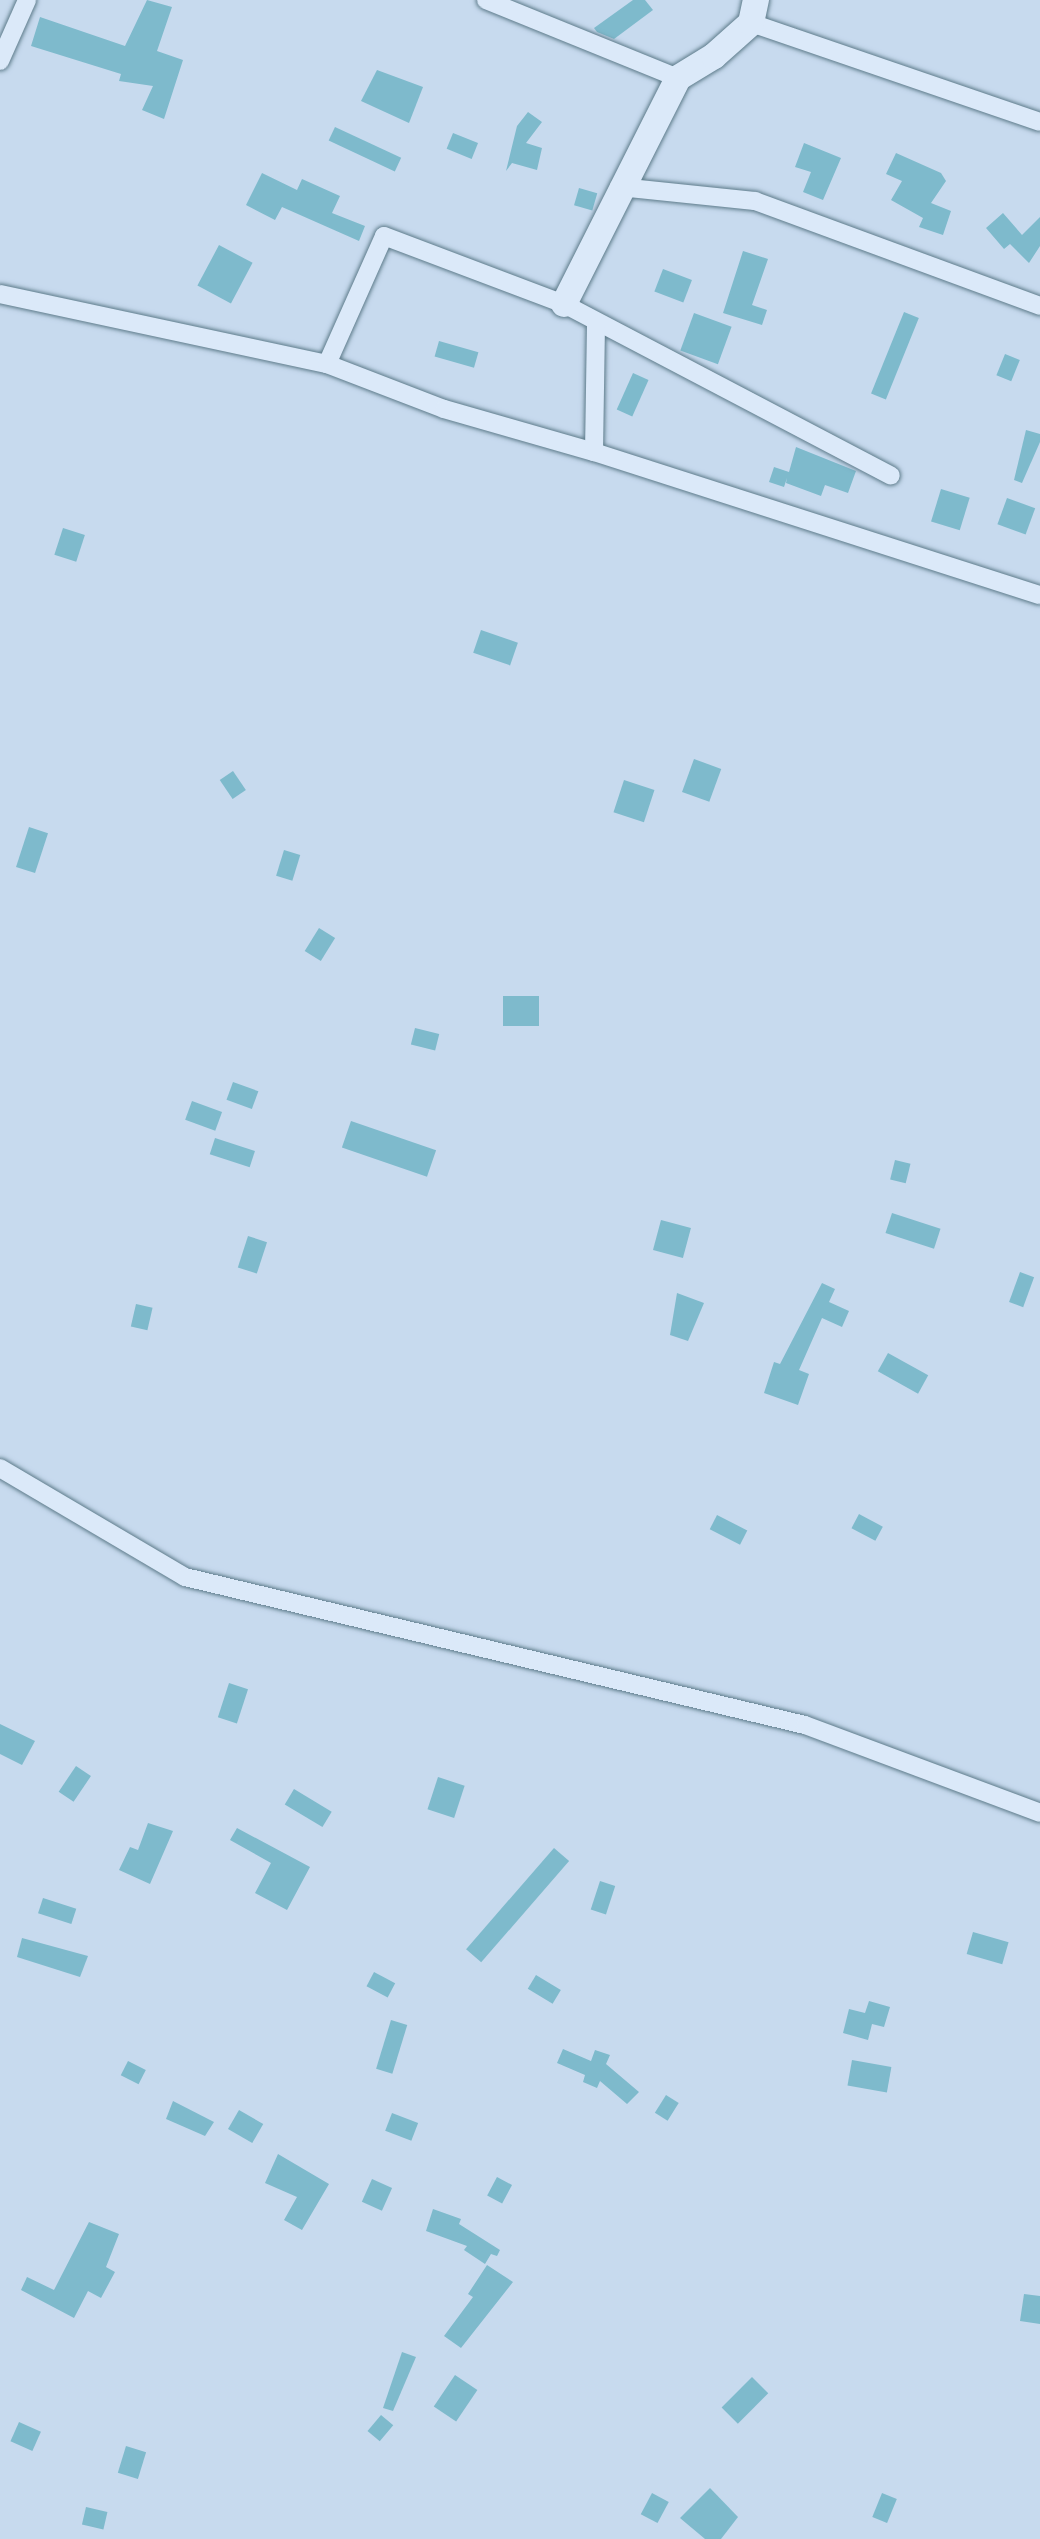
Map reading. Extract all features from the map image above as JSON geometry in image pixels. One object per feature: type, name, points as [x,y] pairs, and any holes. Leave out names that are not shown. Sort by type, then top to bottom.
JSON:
[{"type":"street","points":[[0,61],[27,0]]},
{"type":"street","points":[[486,0],[678,78]]},
{"type":"street","points":[[564,304],[619,187],[678,78],[714,56],[753,11],[1040,122]]},
{"type":"street","points":[[619,187],[755,201],[1040,306]]},
{"type":"street","points":[[327,364],[384,236],[564,304],[891,476]]},
{"type":"street","points":[[0,294],[327,364],[444,409],[594,452],[1040,595]]},
{"type":"street","points":[[594,452],[596,322]]},
{"type":"street","points":[[0,1468],[185,1577],[805,1725],[1040,1813]]},
{"type":"building","points":[[147,0],[172,7],[157,51],[183,60],[164,119],[142,110],[153,86],[119,81],[121,74],[31,46],[40,17],[125,46]]},
{"type":"building","points":[[633,0],[645,0],[653,10],[614,39],[597,32],[594,28]]},
{"type":"building","points":[[377,70],[423,87],[409,123],[361,101]]},
{"type":"building","points":[[528,112],[542,122],[526,143],[542,148],[537,170],[512,163],[506,171],[517,126]]},
{"type":"building","points":[[335,127],[401,158],[395,171],[329,141]]},
{"type":"building","points":[[453,133],[478,143],[472,159],[447,149]]},
{"type":"building","points":[[804,143],[841,158],[823,200],[803,192],[811,172],[795,167]]},
{"type":"building","points":[[896,153],[941,173],[946,181],[931,203],[951,211],[943,235],[919,227],[923,218],[891,200],[902,181],[886,174]]},
{"type":"building","points":[[262,173],[297,190],[302,179],[340,196],[332,213],[365,226],[359,241],[282,207],[275,220],[246,205]]},
{"type":"building","points":[[579,188],[597,193],[592,211],[574,205]]},
{"type":"building","points":[[1003,213],[1022,235],[1040,217],[1040,246],[1029,263],[1010,244],[1004,249],[986,228]]},
{"type":"building","points":[[219,245],[253,263],[231,303],[197,286]]},
{"type":"building","points":[[743,251],[768,259],[752,305],[767,310],[762,325],[723,313]]},
{"type":"building","points":[[663,269],[692,280],[683,303],[654,291]]},
{"type":"building","points":[[904,312],[919,318],[886,400],[871,394]]},
{"type":"building","points":[[694,313],[732,327],[718,364],[680,351]]},
{"type":"building","points":[[439,341],[478,352],[474,368],[435,356]]},
{"type":"building","points":[[1005,354],[1020,360],[1011,381],[996,375]]},
{"type":"building","points":[[633,373],[649,380],[632,416],[617,410]]},
{"type":"building","points":[[1026,430],[1040,434],[1040,442],[1022,483],[1014,480]]},
{"type":"building","points":[[796,447],[856,471],[848,493],[825,485],[821,496],[786,483],[787,478],[784,487],[769,482],[774,467],[789,472]]},
{"type":"building","points":[[941,489],[970,498],[960,530],[931,522]]},
{"type":"building","points":[[1007,498],[1035,508],[1026,535],[997,524]]},
{"type":"building","points":[[63,528],[85,535],[76,562],[54,555]]},
{"type":"building","points":[[481,630],[518,643],[510,665],[473,653]]},
{"type":"building","points":[[694,759],[721,769],[709,802],[682,792]]},
{"type":"building","points":[[233,771],[246,790],[233,799],[220,780]]},
{"type":"building","points":[[624,780],[654,790],[644,822],[613,812]]},
{"type":"building","points":[[29,827],[48,833],[35,873],[16,867]]},
{"type":"building","points":[[284,850],[300,855],[292,881],[276,876]]},
{"type":"building","points":[[319,928],[335,938],[321,961],[305,951]]},
{"type":"building","points":[[503,996],[539,996],[539,1026],[503,1026]]},
{"type":"building","points":[[415,1028],[439,1034],[435,1051],[411,1044]]},
{"type":"building","points":[[233,1082],[258,1091],[252,1109],[227,1100]]},
{"type":"building","points":[[192,1101],[222,1112],[215,1131],[185,1120]]},
{"type":"building","points":[[351,1121],[436,1150],[427,1177],[342,1147]]},
{"type":"building","points":[[215,1138],[255,1151],[250,1167],[210,1154]]},
{"type":"building","points":[[895,1160],[911,1164],[906,1183],[890,1179]]},
{"type":"building","points":[[892,1213],[941,1229],[934,1249],[886,1233]]},
{"type":"building","points":[[661,1220],[691,1228],[683,1258],[653,1250]]},
{"type":"building","points":[[248,1236],[267,1242],[257,1274],[238,1267]]},
{"type":"building","points":[[1020,1272],[1034,1277],[1023,1307],[1009,1302]]},
{"type":"building","points":[[822,1283],[835,1289],[829,1302],[849,1311],[842,1327],[822,1318],[799,1370],[809,1374],[798,1405],[764,1393],[774,1362],[780,1364]]},
{"type":"building","points":[[677,1293],[704,1303],[688,1341],[670,1335]]},
{"type":"building","points":[[136,1304],[153,1308],[147,1330],[131,1326]]},
{"type":"building","points":[[888,1353],[928,1375],[918,1394],[878,1371]]},
{"type":"building","points":[[859,1514],[883,1527],[875,1541],[851,1528]]},
{"type":"building","points":[[717,1515],[747,1530],[740,1545],[710,1529]]},
{"type":"building","points":[[229,1683],[248,1689],[237,1723],[218,1717]]},
{"type":"building","points":[[0,1724],[35,1741],[22,1765],[0,1754]]},
{"type":"building","points":[[76,1766],[91,1776],[74,1802],[59,1792]]},
{"type":"building","points":[[438,1777],[465,1786],[454,1818],[427,1809]]},
{"type":"building","points":[[294,1789],[332,1812],[322,1827],[285,1804]]},
{"type":"building","points":[[148,1823],[173,1831],[150,1884],[119,1870],[130,1847],[138,1850]]},
{"type":"building","points":[[237,1828],[310,1867],[287,1910],[255,1893],[271,1863],[230,1840]]},
{"type":"building","points":[[554,1848],[569,1861],[481,1962],[466,1949]]},
{"type":"building","points":[[600,1881],[615,1886],[606,1914],[591,1910]]},
{"type":"building","points":[[43,1898],[76,1909],[71,1924],[38,1913]]},
{"type":"building","points":[[973,1932],[1009,1942],[1002,1964],[967,1954]]},
{"type":"building","points":[[22,1938],[88,1956],[80,1977],[17,1957]]},
{"type":"building","points":[[374,1972],[395,1983],[388,1997],[366,1986]]},
{"type":"building","points":[[536,1975],[561,1990],[553,2004],[528,1989]]},
{"type":"building","points":[[869,2001],[890,2007],[884,2027],[872,2024],[868,2040],[843,2033],[849,2009],[865,2013]]},
{"type":"building","points":[[391,2020],[407,2025],[392,2074],[376,2069]]},
{"type":"building","points":[[563,2049],[591,2061],[595,2050],[610,2055],[606,2064],[639,2092],[627,2104],[600,2081],[597,2088],[583,2082],[585,2075],[557,2063]]},
{"type":"building","points":[[852,2060],[891,2067],[887,2093],[847,2086]]},
{"type":"building","points":[[128,2061],[146,2070],[139,2084],[121,2075]]},
{"type":"building","points":[[666,2095],[679,2103],[668,2121],[655,2113]]},
{"type":"building","points":[[173,2101],[214,2122],[205,2136],[166,2119]]},
{"type":"building","points":[[239,2110],[263,2124],[252,2143],[228,2129]]},
{"type":"building","points":[[392,2113],[418,2123],[411,2141],[385,2131]]},
{"type":"building","points":[[278,2154],[329,2184],[302,2230],[284,2220],[297,2197],[265,2183]]},
{"type":"building","points":[[497,2177],[512,2185],[502,2204],[487,2196]]},
{"type":"building","points":[[372,2179],[392,2188],[382,2211],[362,2202]]},
{"type":"building","points":[[433,2209],[461,2219],[459,2224],[500,2250],[497,2256],[491,2254],[485,2264],[464,2250],[467,2246],[426,2231]]},
{"type":"building","points":[[89,2222],[119,2234],[106,2267],[115,2272],[101,2298],[88,2291],[74,2318],[21,2290],[27,2277],[54,2290]]},
{"type":"building","points":[[487,2265],[513,2282],[461,2348],[444,2336],[473,2297],[468,2294]]},
{"type":"building","points":[[1024,2294],[1040,2296],[1040,2324],[1020,2321]]},
{"type":"building","points":[[402,2352],[416,2357],[393,2411],[383,2408]]},
{"type":"building","points":[[455,2375],[477,2390],[456,2422],[434,2407]]},
{"type":"building","points":[[752,2377],[768,2393],[738,2424],[722,2407]]},
{"type":"building","points":[[381,2415],[393,2425],[380,2441],[368,2431]]},
{"type":"building","points":[[19,2422],[41,2432],[32,2451],[10,2441]]},
{"type":"building","points":[[126,2446],[146,2452],[138,2479],[118,2473]]},
{"type":"building","points":[[710,2488],[738,2517],[721,2539],[705,2539],[680,2518]]},
{"type":"building","points":[[652,2493],[669,2502],[658,2523],[641,2514]]},
{"type":"building","points":[[882,2493],[897,2499],[887,2523],[872,2517]]},
{"type":"building","points":[[86,2507],[107,2512],[103,2529],[82,2525]]}]
